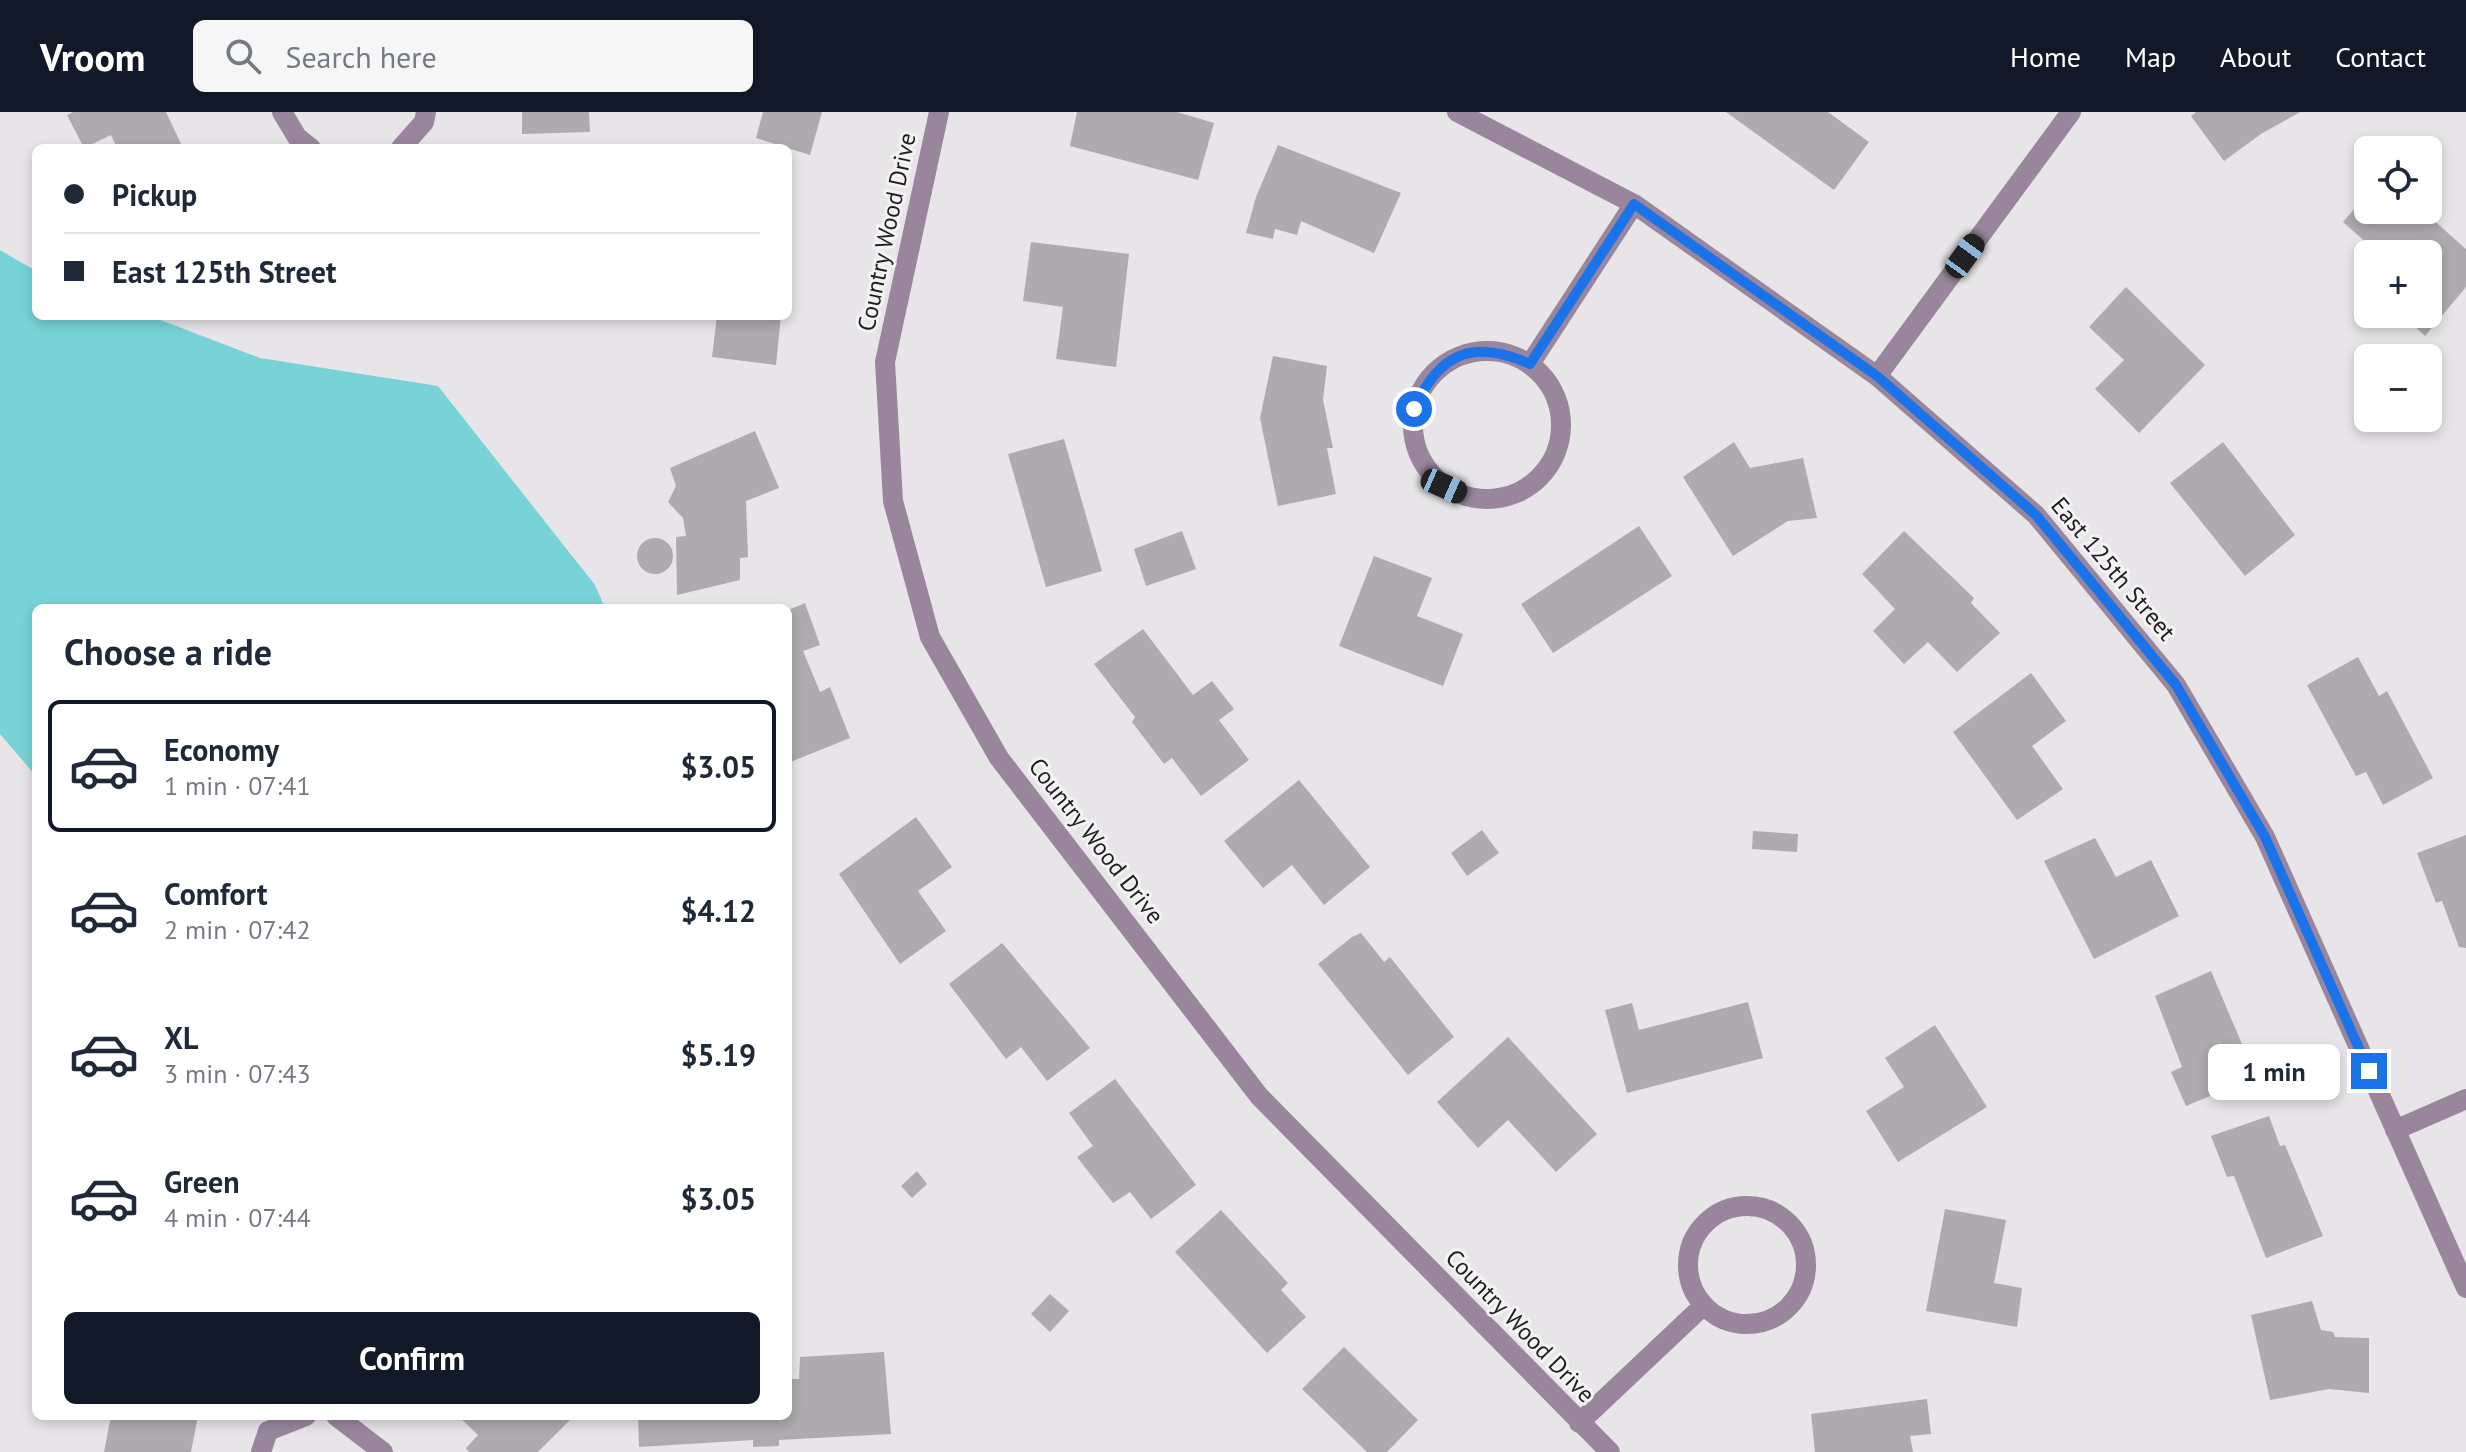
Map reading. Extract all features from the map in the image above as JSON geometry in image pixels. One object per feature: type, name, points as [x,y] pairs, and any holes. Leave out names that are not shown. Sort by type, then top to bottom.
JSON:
[{"type":"street","points":[[282,112],[297,137],[306,144]]},
{"type":"street","points":[[405,144],[424,122],[426,112]]},
{"type":"street","name":"Country Wood Drive","points":[[939,112],[885,362],[893,501],[930,637],[999,758],[1259,1096],[1610,1452]]},
{"type":"street","name":"East 125th Street","points":[[1457,112],[1634,204],[1877,376],[2036,515],[2176,685],[2265,837],[2466,1288]]},
{"type":"street","points":[[1877,376],[2071,112]]},
{"type":"street","points":[[1530,364],[1634,204]]},
{"type":"street","points":[[1474,351],[1503,352],[1530,364],[1550,385],[1561,413],[1560,441],[1548,468],[1527,488],[1500,499],[1470,498],[1444,486],[1424,465],[1413,438],[1414,409],[1426,382],[1447,362],[1474,351]]},
{"type":"street","points":[[2395,1130],[2466,1099]]},
{"type":"street","points":[[1749,1205],[1772,1211],[1791,1225],[1803,1244],[1806,1268],[1801,1290],[1788,1310],[1768,1321],[1744,1325],[1722,1320],[1703,1306],[1691,1286],[1687,1262],[1692,1240],[1706,1221],[1725,1209],[1749,1205]]},
{"type":"street","points":[[1579,1423],[1703,1306]]},
{"type":"street","points":[[261,1452],[268,1431],[296,1420]]},
{"type":"street","points":[[341,1420],[383,1452]]},
{"type":"water","points":[[0,250],[32,269],[32,320],[160,320],[260,358],[438,386],[595,585],[603,604],[32,604],[32,771],[0,734]]},
{"type":"building","points":[[73,112],[166,112],[181,144],[115,144],[111,135],[92,144],[82,144],[67,115]]},
{"type":"building","points":[[522,112],[589,112],[590,132],[522,134]]},
{"type":"building","points":[[763,112],[822,112],[810,155],[792,149],[792,144],[775,144],[756,138]]},
{"type":"building","points":[[1077,112],[1177,112],[1214,123],[1198,180],[1070,146]]},
{"type":"building","points":[[1726,112],[1828,112],[1869,142],[1834,190]]},
{"type":"building","points":[[2196,112],[2300,112],[2261,134],[2224,161],[2191,116]]},
{"type":"building","points":[[1278,145],[1401,193],[1374,253],[1301,221],[1297,235],[1275,229],[1273,239],[1246,233],[1256,197]]},
{"type":"building","points":[[2354,209],[2354,224],[2438,224],[2466,249],[2466,287],[2442,316],[2442,240],[2363,240],[2343,222]]},
{"type":"building","points":[[1031,242],[1129,254],[1116,367],[1056,359],[1063,307],[1023,301]]},
{"type":"building","points":[[2126,287],[2205,365],[2139,433],[2095,389],[2124,360],[2089,327]]},
{"type":"building","points":[[717,320],[781,320],[776,365],[712,357]]},
{"type":"building","points":[[2416,328],[2432,328],[2425,336]]},
{"type":"building","points":[[1273,356],[1327,366],[1323,400],[1333,448],[1327,448],[1336,494],[1278,506],[1260,418]]},
{"type":"building","points":[[755,431],[779,488],[746,501],[748,557],[740,558],[740,580],[677,595],[676,537],[686,536],[683,518],[668,502],[676,486],[670,468]]},
{"type":"building","points":[[1064,439],[1102,571],[1046,587],[1008,454]]},
{"type":"building","points":[[1734,442],[1750,468],[1803,458],[1817,518],[1788,521],[1733,556],[1683,477]]},
{"type":"building","points":[[2223,442],[2295,535],[2245,576],[2170,483]]},
{"type":"building","points":[[1639,526],[1672,576],[1553,653],[1521,604]]},
{"type":"building","points":[[1182,531],[1196,569],[1146,586],[1134,549]]},
{"type":"building","points":[[1904,531],[1974,598],[1971,603],[2000,633],[1957,672],[1928,642],[1904,664],[1873,631],[1895,609],[1862,574]]},
{"type":"building","points":[[655,538],[667,544],[673,556],[667,568],[655,574],[643,568],[637,556],[643,544]]},
{"type":"building","points":[[1374,556],[1432,578],[1417,616],[1463,634],[1443,686],[1339,646]]},
{"type":"building","points":[[805,603],[820,645],[803,651],[820,692],[830,687],[850,738],[792,761],[792,608]]},
{"type":"building","points":[[1143,629],[1193,695],[1212,681],[1234,709],[1219,720],[1249,760],[1201,796],[1172,758],[1164,764],[1132,722],[1135,717],[1094,664]]},
{"type":"building","points":[[2358,657],[2379,696],[2387,691],[2433,778],[2383,805],[2366,772],[2356,776],[2307,685]]},
{"type":"building","points":[[2031,673],[2066,721],[2032,746],[2063,789],[2017,820],[1953,732]]},
{"type":"building","points":[[1299,780],[1370,867],[1324,905],[1292,865],[1263,888],[1224,841]]},
{"type":"building","points":[[916,817],[952,867],[918,891],[946,931],[900,964],[839,874]]},
{"type":"building","points":[[1482,830],[1499,853],[1467,876],[1451,853]]},
{"type":"building","points":[[1753,831],[1798,834],[1797,852],[1752,849]]},
{"type":"building","points":[[2466,835],[2466,948],[2459,947],[2442,901],[2436,903],[2417,853]]},
{"type":"building","points":[[2095,838],[2116,877],[2151,860],[2179,916],[2094,959],[2044,861]]},
{"type":"building","points":[[1361,933],[1384,962],[1390,957],[1454,1037],[1408,1075],[1318,964]]},
{"type":"building","points":[[1002,943],[1090,1048],[1047,1081],[1021,1047],[1006,1059],[949,984]]},
{"type":"building","points":[[2211,971],[2253,1070],[2208,1089],[2210,1096],[2186,1106],[2171,1072],[2182,1067],[2155,996]]},
{"type":"building","points":[[1748,1002],[1763,1058],[1627,1093],[1605,1010],[1632,1003],[1639,1030]]},
{"type":"building","points":[[1935,1025],[1987,1107],[1898,1162],[1866,1111],[1904,1087],[1885,1058]]},
{"type":"building","points":[[1508,1037],[1597,1134],[1556,1172],[1508,1120],[1478,1148],[1437,1102]]},
{"type":"building","points":[[1115,1079],[1196,1185],[1151,1219],[1130,1192],[1113,1203],[1077,1157],[1093,1146],[1069,1113]]},
{"type":"building","points":[[2269,1116],[2280,1146],[2285,1145],[2323,1236],[2266,1258],[2234,1176],[2227,1177],[2211,1136]]},
{"type":"building","points":[[917,1171],[927,1184],[912,1198],[901,1186]]},
{"type":"building","points":[[1945,1209],[2006,1220],[1994,1283],[2022,1288],[2017,1327],[1926,1311]]},
{"type":"building","points":[[1221,1210],[1288,1283],[1281,1290],[1306,1317],[1267,1353],[1175,1252]]},
{"type":"building","points":[[1050,1294],[1069,1311],[1050,1332],[1031,1314]]},
{"type":"building","points":[[2312,1301],[2321,1330],[2333,1332],[2335,1337],[2369,1338],[2369,1393],[2329,1389],[2270,1400],[2251,1315]]},
{"type":"building","points":[[1344,1347],[1418,1420],[1387,1452],[1367,1452],[1302,1389]]},
{"type":"building","points":[[884,1352],[891,1434],[779,1440],[779,1446],[753,1447],[753,1440],[639,1447],[638,1420],[792,1420],[792,1379],[799,1379],[800,1357]]},
{"type":"building","points":[[1927,1399],[1931,1434],[1910,1436],[1913,1452],[1815,1452],[1811,1414]]},
{"type":"building","points":[[110,1420],[197,1420],[191,1452],[104,1452]]},
{"type":"building","points":[[462,1420],[570,1420],[538,1452],[469,1452],[466,1448],[478,1435]]},
{"type":"route","points":[[1414,409],[1426,382],[1447,362],[1474,351],[1503,352],[1530,364],[1634,204],[1877,376],[2036,515],[2176,685],[2265,837],[2369,1071]]}]
